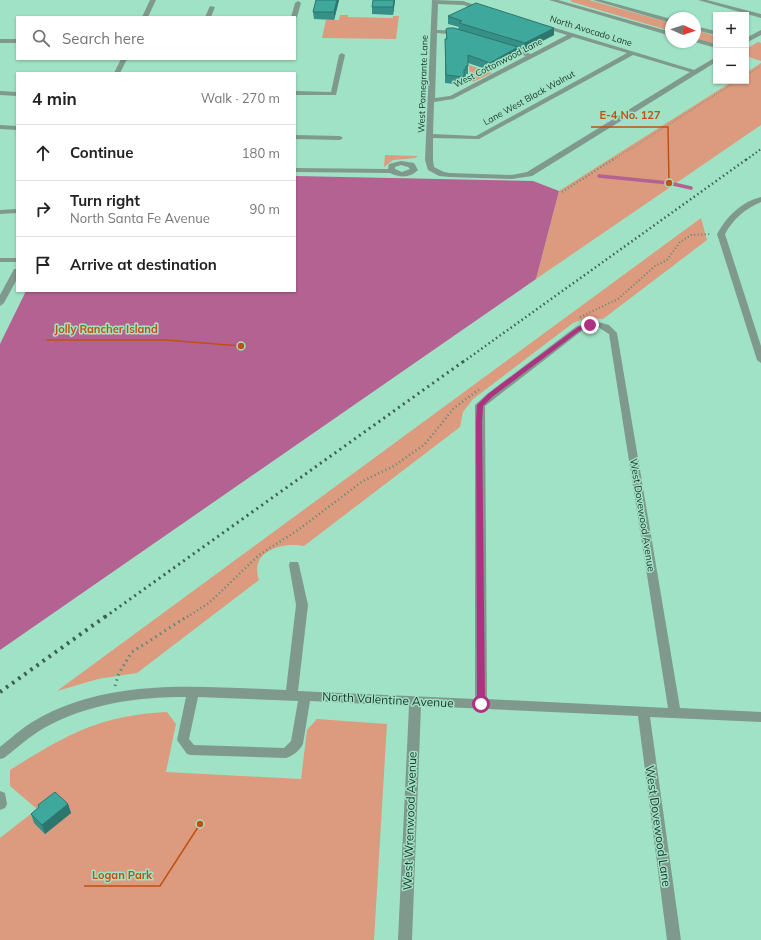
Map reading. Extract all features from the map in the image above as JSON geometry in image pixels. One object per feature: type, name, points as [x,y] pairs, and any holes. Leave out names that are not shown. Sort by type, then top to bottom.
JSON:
[{"type":"street","points":[[145,16],[153,0]]},
{"type":"street","points":[[552,0],[561,1],[665,32]]},
{"type":"street","points":[[596,0],[665,19]]},
{"type":"street","points":[[701,0],[761,16]]},
{"type":"street","points":[[721,5],[728,0]]},
{"type":"street","points":[[435,1],[463,3],[494,11]]},
{"type":"street","name":"West Pomegrante Lane","points":[[431,168],[422,161],[430,136],[435,1]]},
{"type":"street","points":[[294,16],[298,3]]},
{"type":"street","points":[[208,16],[212,7]]},
{"type":"street","name":"North Avocado Lane","points":[[536,24],[695,72]]},
{"type":"street","points":[[701,29],[713,32]]},
{"type":"street","points":[[433,30],[450,31],[463,35]]},
{"type":"street","points":[[749,39],[761,32]]},
{"type":"street","name":"West Cottonwood Lane","points":[[431,100],[451,98],[572,35]]},
{"type":"street","points":[[0,41],[16,41]]},
{"type":"street","points":[[701,42],[713,45]]},
{"type":"street","points":[[501,47],[531,56]]},
{"type":"street","name":"Lane West Black Walnut","points":[[430,136],[476,138],[632,53]]},
{"type":"street","points":[[296,93],[334,94],[342,55]]},
{"type":"street","points":[[118,72],[124,60]]},
{"type":"street","points":[[296,170],[392,171],[402,174],[431,168],[442,174],[450,175],[512,176],[529,174],[713,61]]},
{"type":"street","points":[[0,93],[16,94]]},
{"type":"street","points":[[0,127],[16,128]]},
{"type":"street","points":[[296,137],[340,138]]},
{"type":"street","points":[[392,171],[391,168],[394,165],[422,161]]},
{"type":"street","points":[[405,163],[413,167],[412,172]]},
{"type":"street","points":[[761,199],[740,210],[729,220],[721,234],[761,360]]},
{"type":"street","points":[[0,212],[16,211]]},
{"type":"street","points":[[0,260],[16,260]]},
{"type":"street","points":[[0,303],[16,273]]},
{"type":"street","name":"West Dovewood Avenue","points":[[481,704],[480,405],[580,328],[600,324],[608,328],[613,333],[676,713]]},
{"type":"street","points":[[291,696],[302,605],[294,565]]},
{"type":"street","name":"North Valentine Avenue","points":[[0,754],[38,725],[74,708],[111,698],[157,692],[305,696],[761,717]]},
{"type":"street","points":[[193,692],[183,740],[191,750],[286,753],[297,744],[305,696]]},
{"type":"street","name":"West Wrenwood Avenue","points":[[405,940],[415,701]]},
{"type":"street","name":"West Dovewood Lane","points":[[643,711],[674,940]]},
{"type":"street","points":[[0,797],[0,804]]},
{"type":"path","points":[[749,73],[761,66]]},
{"type":"path","points":[[562,192],[732,84]]},
{"type":"path","points":[[577,319],[618,299],[655,266],[667,260],[680,242],[691,235],[721,234]]},
{"type":"path","points":[[111,698],[119,673],[132,652],[209,603],[259,555],[298,530],[363,481],[394,466],[425,444],[454,408],[485,385]]},
{"type":"shaded area","points":[[589,0],[665,21],[665,29],[572,2],[570,1]]},
{"type":"shaded area","points":[[340,15],[348,15],[348,17],[393,18],[393,16],[399,16],[396,39],[322,38],[326,20],[339,20]]},
{"type":"shaded area","points":[[701,32],[713,35],[713,43],[701,40]]},
{"type":"shaded area","points":[[758,42],[761,43],[761,61],[749,57],[749,47]]},
{"type":"shaded area","points":[[761,63],[761,125],[536,279],[559,191],[728,84],[749,84],[749,71]]},
{"type":"shaded area","points":[[469,65],[492,73],[473,82],[470,78]]},
{"type":"shaded area","points":[[385,155],[418,156],[415,158],[393,160],[384,167]]},
{"type":"shaded area","points":[[296,176],[533,181],[559,191],[536,279],[0,650],[0,344],[26,292],[296,292]]},
{"type":"shaded area","points":[[701,218],[707,240],[603,319],[586,318],[573,323],[473,399],[463,412],[460,427],[304,546],[295,545],[277,547],[263,555],[257,570],[259,580],[137,673],[98,679],[57,691]]},
{"type":"shaded area","points":[[167,712],[176,724],[166,772],[301,779],[307,730],[317,719],[387,724],[374,940],[0,940],[0,838],[37,809],[10,786],[10,770],[67,737],[84,729],[122,717]]},
{"type":"building","points":[[316,0],[337,0],[334,12],[313,12]]},
{"type":"building","points":[[373,0],[394,0],[393,7],[372,7]]},
{"type":"building","points":[[476,3],[554,28],[525,43],[459,23],[462,21],[448,16]]},
{"type":"building","points":[[454,28],[518,47],[490,63],[468,55],[468,66],[466,66],[466,70],[464,69],[464,77],[446,75],[445,39],[447,39],[446,29]]},
{"type":"building","points":[[55,792],[68,804],[42,825],[31,814],[39,807],[38,805]]},
{"type":"waterway","points":[[599,176],[669,183],[691,188]]},
{"type":"railway","points":[[746,160],[761,149]]},
{"type":"railway","points":[[463,362],[747,159]]},
{"type":"railway","points":[[105,617],[464,361]]},
{"type":"railway","points":[[0,692],[106,616]]},
{"type":"place","name":"E-4 No. 127","points":[[669,183]]},
{"type":"place","name":"Jolly Rancher Island","points":[[241,346]]},
{"type":"place","name":"Logan Park","points":[[200,824]]},
{"type":"route","points":[[481,704],[480,405],[580,328],[590,325]]}]
